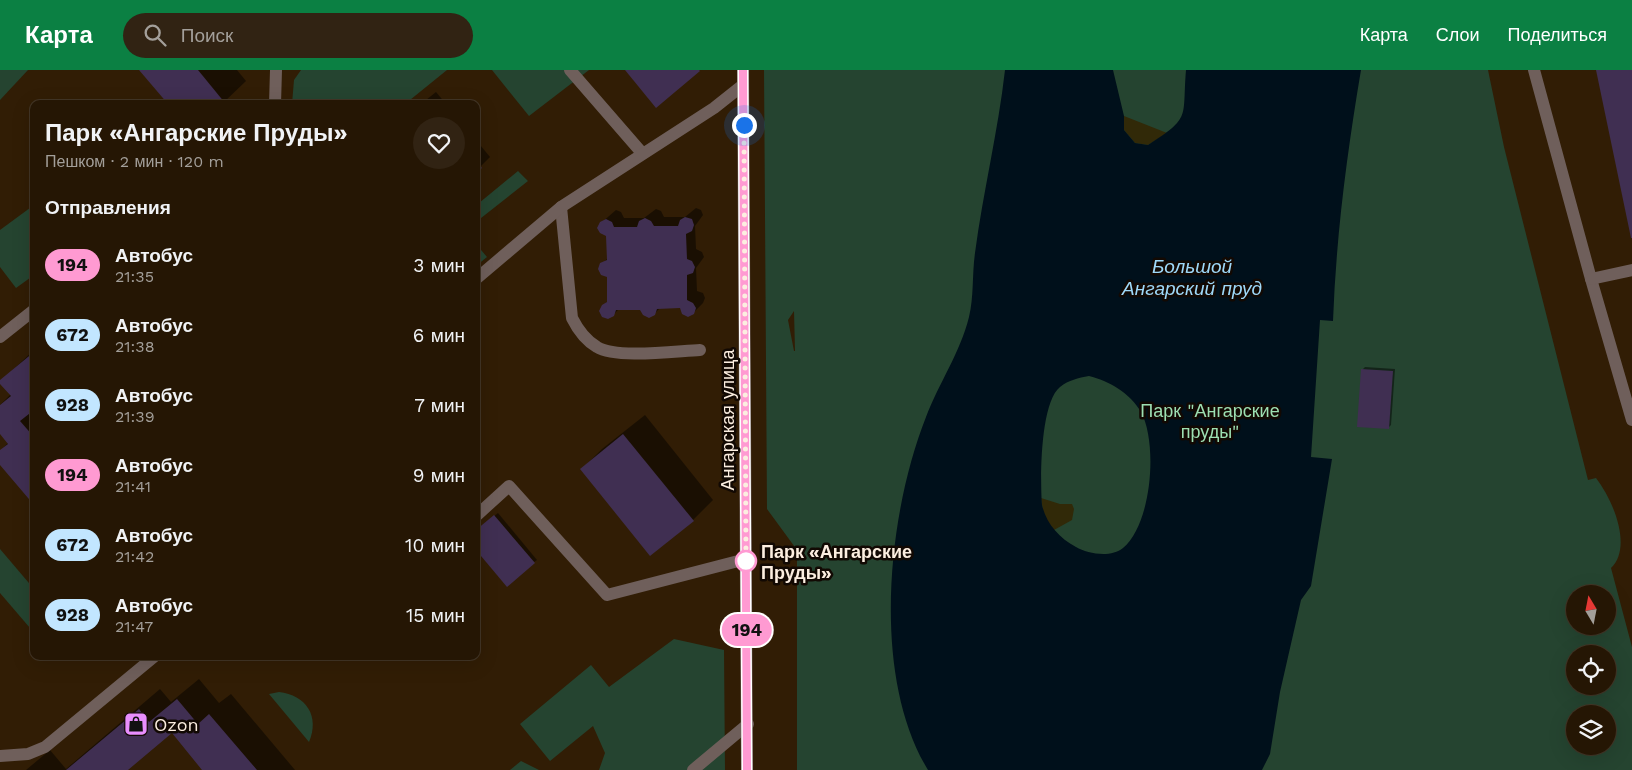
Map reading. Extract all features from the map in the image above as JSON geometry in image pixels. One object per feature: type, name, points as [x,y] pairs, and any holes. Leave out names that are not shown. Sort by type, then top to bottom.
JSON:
[{"type":"street","points":[[275,100],[276,70]]},
{"type":"street","points":[[570,70],[642,153]]},
{"type":"street","name":"Ангарская улица","points":[[743,70],[747,770]]},
{"type":"street","points":[[1534,70],[1590,279],[1632,420]]},
{"type":"street","points":[[480,277],[561,207],[714,108],[743,85]]},
{"type":"street","points":[[561,207],[572,318],[580,334],[597,348],[618,353],[700,350]]},
{"type":"street","points":[[1590,279],[1632,270]]},
{"type":"street","points":[[0,337],[30,313]]},
{"type":"street","points":[[480,512],[509,486],[607,595],[746,559]]},
{"type":"street","points":[[0,756],[28,754],[45,747],[150,660]]},
{"type":"street","points":[[693,770],[748,724]]},
{"type":"green space","points":[[0,70],[28,70],[0,100]]},
{"type":"green space","points":[[301,70],[447,70],[410,100],[292,100],[294,80]]},
{"type":"green space","points":[[492,70],[589,70],[529,116]]},
{"type":"green space","name":"Парк \"Ангарские пруды\"","points":[[764,70],[1488,70],[1504,147],[1588,480],[1596,478],[1603,488],[1615,512],[1620,537],[1620,549],[1617,559],[1611,568],[1616,585],[1566,585],[1566,635],[1616,635],[1616,587],[1632,647],[1632,770],[797,770],[797,550],[767,509]],"holes":[[[794,311],[795,351],[788,320]]]},
{"type":"green space","points":[[518,171],[528,181],[480,219],[480,202]]},
{"type":"green space","points":[[30,208],[30,278],[16,288],[0,267],[0,230]]},
{"type":"green space","points":[[480,249],[487,257],[480,263]]},
{"type":"green space","points":[[0,549],[30,584],[30,628],[0,593]]},
{"type":"green space","points":[[674,639],[724,650],[725,770],[599,770],[605,753],[593,726],[550,761],[520,724],[591,665],[609,687]]},
{"type":"green space","points":[[279,692],[297,697],[308,708],[313,724],[309,742],[269,694]]},
{"type":"green space","points":[[521,761],[539,770],[510,770]]},
{"type":"sand","points":[[1124,116],[1167,133],[1148,145],[1135,143],[1124,130]]},
{"type":"sand","points":[[1041,498],[1060,504],[1072,504],[1074,509],[1072,520],[1054,530],[1044,517]]},
{"type":"water","name":"Большой Ангарский пруд","points":[[1005,70],[1113,70],[1124,116],[1124,130],[1135,143],[1148,145],[1172,128],[1182,115],[1186,70],[1361,70],[1343,195],[1333,321],[1320,320],[1311,457],[1332,459],[1311,586],[1301,600],[1280,692],[1270,754],[1262,770],[928,770],[910,732],[898,689],[892,643],[891,595],[894,547],[902,501],[913,457],[926,417],[955,355],[969,317],[978,230]],"holes":[[[1089,376],[1097,378],[1125,394],[1141,412],[1146,426],[1150,462],[1146,503],[1133,537],[1123,548],[1106,554],[1087,552],[1064,539],[1050,524],[1042,505],[1043,443],[1048,409],[1053,396],[1060,387],[1070,381]]]},
{"type":"building","points":[[139,70],[198,70],[223,100],[165,100]]},
{"type":"building","points":[[625,70],[699,70],[700,71],[656,108]]},
{"type":"building","points":[[1596,70],[1632,70],[1632,238],[1631,238]]},
{"type":"building","points":[[685,217],[692,219],[694,225],[692,231],[686,234],[687,259],[692,261],[695,267],[693,273],[687,275],[687,300],[693,303],[696,308],[694,314],[688,317],[682,314],[680,308],[657,309],[655,315],[649,318],[643,315],[640,310],[616,310],[614,316],[608,319],[602,317],[599,311],[602,305],[607,302],[607,277],[601,275],[598,269],[600,263],[607,260],[606,236],[600,233],[597,228],[600,222],[606,219],[612,222],[614,227],[637,227],[639,221],[645,218],[651,221],[654,226],[678,226],[680,220]]},
{"type":"building","points":[[30,355],[30,413],[20,421],[30,432],[30,500],[0,465],[0,450],[8,444],[0,434],[0,405],[11,396],[0,384],[0,380]]},
{"type":"building","points":[[1361,369],[1393,371],[1389,429],[1357,427]]},
{"type":"building","points":[[623,434],[694,521],[650,556],[580,469]]},
{"type":"building","points":[[494,515],[535,563],[507,587],[480,555],[480,527]]},
{"type":"building","points":[[177,699],[198,724],[209,714],[257,770],[202,770],[172,733],[128,770],[66,770],[139,709],[149,722]]},
{"type":"bus line","name":"194","points":[[743,70],[747,770]]},
{"type":"place","name":"Парк «Ангарские Пруды»","points":[[746,561]]},
{"type":"place","name":"Ozon","points":[[136,724]]},
{"type":"route","points":[[744,125],[746,561]]}]
